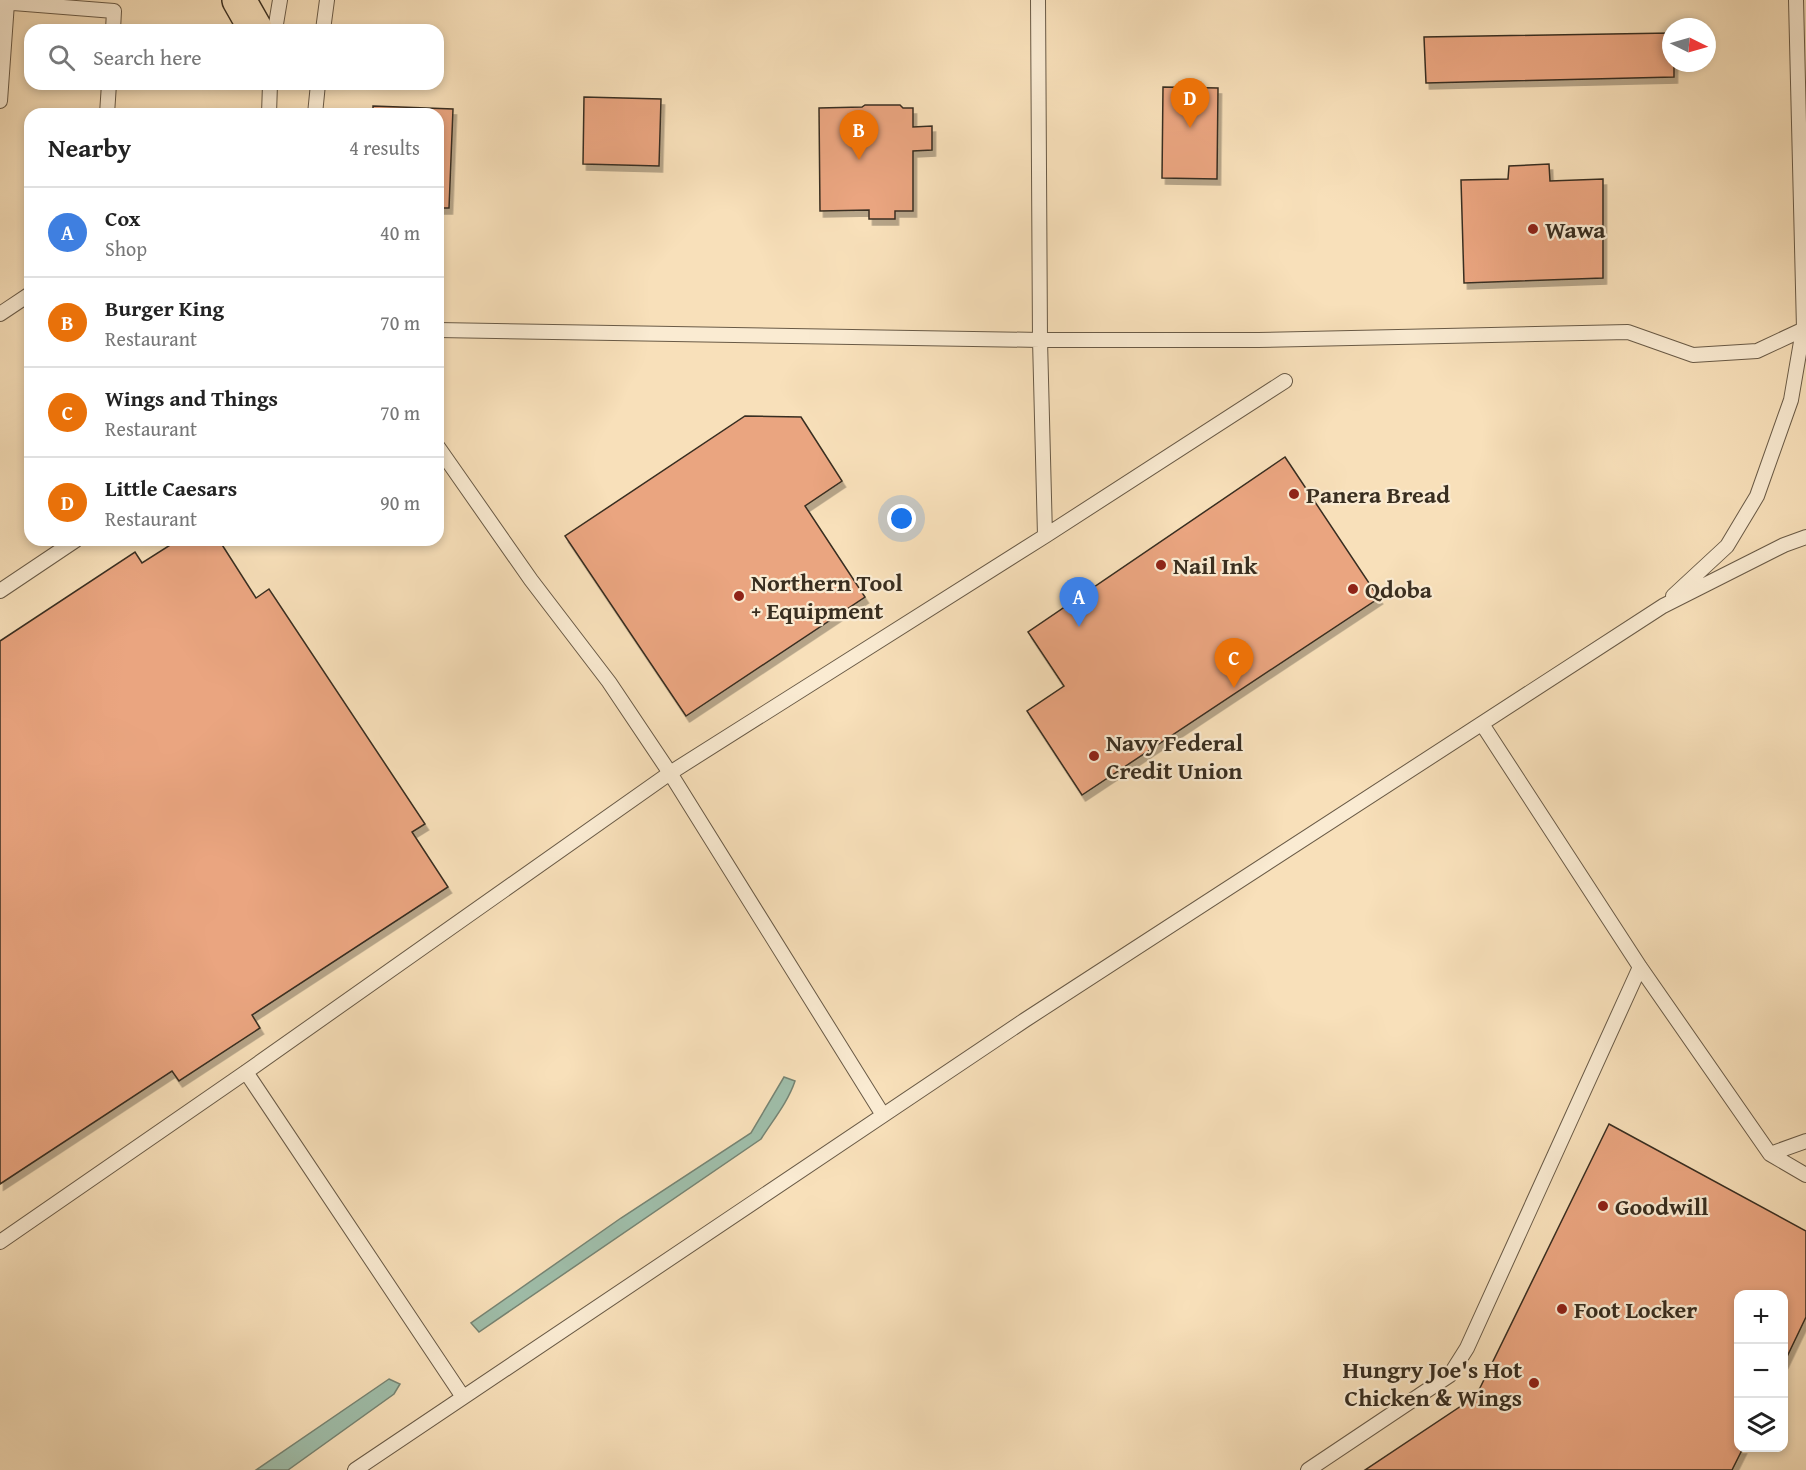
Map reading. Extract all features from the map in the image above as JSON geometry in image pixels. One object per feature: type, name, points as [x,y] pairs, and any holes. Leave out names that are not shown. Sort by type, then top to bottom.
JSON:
[{"type":"main road","points":[[238,0],[252,24]]},
{"type":"lane","points":[[277,24],[280,0]]},
{"type":"lane","points":[[324,24],[327,0]]},
{"type":"lane","points":[[1038,0],[1040,340],[1045,536]]},
{"type":"lane","points":[[1796,0],[1806,347]]},
{"type":"lane","points":[[0,101],[4,3],[114,11],[113,24]]},
{"type":"lane","points":[[107,108],[109,90]]},
{"type":"lane","points":[[270,90],[270,108]]},
{"type":"lane","points":[[316,108],[317,90]]},
{"type":"lane","points":[[0,314],[24,298]]},
{"type":"lane","points":[[444,330],[1040,340],[1258,340],[1628,332],[1693,355],[1758,351],[1804,328]]},
{"type":"lane","points":[[1663,606],[1727,546],[1757,496],[1791,400],[1804,328]]},
{"type":"lane","points":[[0,1242],[246,1072],[670,773],[1285,381]]},
{"type":"lane","points":[[444,456],[531,580],[609,682],[670,773],[883,1115]]},
{"type":"lane","points":[[355,1470],[1025,1020],[1663,606],[1784,545],[1806,537]]},
{"type":"lane","points":[[0,591],[67,546]]},
{"type":"lane","points":[[1482,724],[1641,968],[1770,1154],[1806,1175]]},
{"type":"lane","points":[[1308,1470],[1450,1375],[1467,1348],[1641,968]]},
{"type":"lane","points":[[246,1072],[463,1397]]},
{"type":"lane","points":[[1770,1154],[1806,1141]]},
{"type":"shaded area","points":[[784,1077],[795,1081],[784,1104],[761,1139],[479,1332],[471,1323],[621,1218],[751,1133]]},
{"type":"shaded area","points":[[389,1379],[400,1384],[394,1394],[288,1470],[256,1470]]},
{"type":"building","points":[[1662,33],[1662,72],[1674,72],[1674,77],[1426,83],[1424,37]]},
{"type":"building","points":[[1163,87],[1218,88],[1217,179],[1162,178]]},
{"type":"building","points":[[584,97],[661,99],[659,166],[583,164]]},
{"type":"building","points":[[865,105],[900,105],[903,108],[913,108],[913,127],[932,126],[932,150],[913,151],[913,211],[895,211],[895,219],[869,219],[869,210],[820,211],[819,108],[862,107]]},
{"type":"building","points":[[373,106],[426,108],[373,108]]},
{"type":"building","points":[[444,109],[453,109],[449,208],[444,208]]},
{"type":"building","name":"Wawa","points":[[1549,164],[1550,181],[1603,179],[1603,278],[1464,283],[1461,180],[1508,179],[1509,166]]},
{"type":"building","points":[[745,416],[801,417],[842,481],[805,506],[865,597],[686,716],[565,536]]},
{"type":"building","points":[[1285,457],[1379,598],[1082,795],[1027,711],[1064,686],[1028,632]]},
{"type":"building","points":[[169,546],[223,546],[256,598],[269,589],[425,824],[412,832],[448,887],[252,1015],[260,1028],[179,1081],[172,1071],[0,1184],[0,641],[135,552],[142,563]]},
{"type":"building","points":[[1609,1124],[1806,1231],[1806,1317],[1788,1355],[1788,1290],[1734,1290],[1734,1452],[1741,1452],[1732,1470],[1365,1470],[1476,1396]]},
{"type":"place","name":"Little Caesars","points":[[1190,128]]},
{"type":"place","name":"Burger King","points":[[859,160]]},
{"type":"place","name":"Wawa","points":[[1533,229]]},
{"type":"place","name":"Panera Bread","points":[[1294,494]]},
{"type":"place","name":"Nail Ink","points":[[1161,565]]},
{"type":"place","name":"Qdoba","points":[[1353,589]]},
{"type":"place","name":"Northern Tool + Equipment","points":[[739,596]]},
{"type":"place","name":"Cox","points":[[1079,627]]},
{"type":"place","name":"Wings and Things","points":[[1234,688]]},
{"type":"place","name":"Navy Federal Credit Union","points":[[1094,756]]},
{"type":"place","name":"Goodwill","points":[[1603,1206]]},
{"type":"place","name":"Foot Locker","points":[[1562,1309]]},
{"type":"place","name":"Hungry Joe's Hot Chicken & Wings","points":[[1534,1383]]}]
